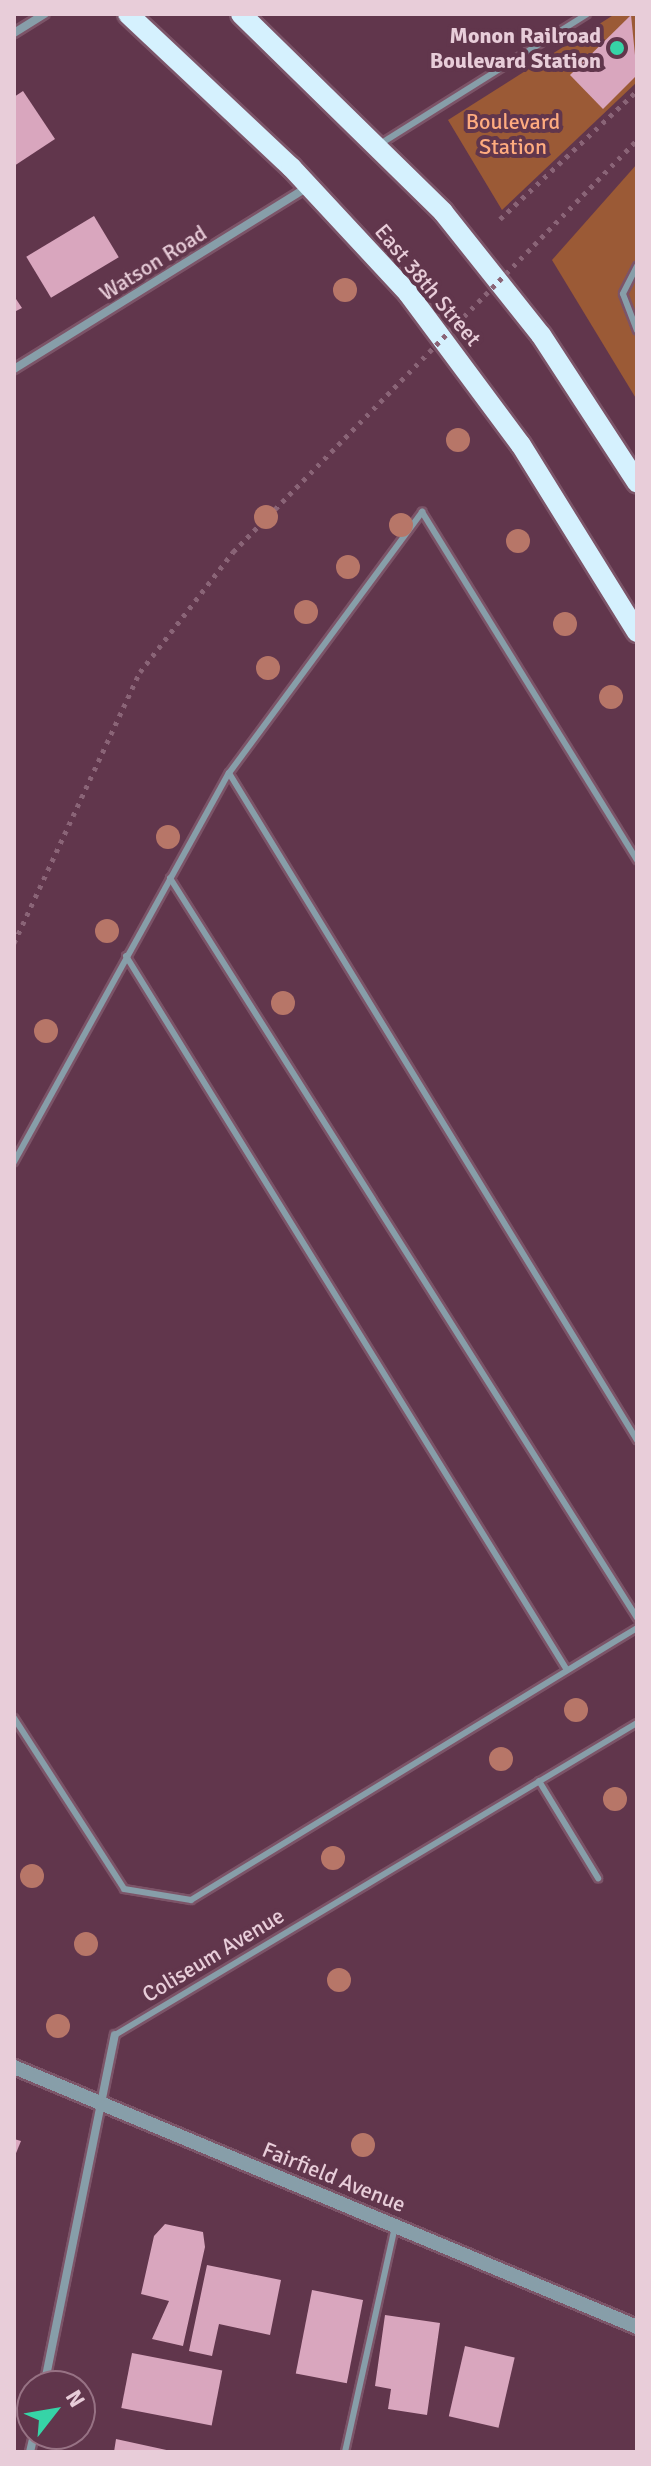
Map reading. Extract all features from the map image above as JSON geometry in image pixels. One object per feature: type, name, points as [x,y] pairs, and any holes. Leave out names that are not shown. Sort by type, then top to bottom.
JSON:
[{"type":"main road","name":"East 38th Street","points":[[128,14],[309,186],[408,293],[487,396],[637,632]]},
{"type":"main road","points":[[241,14],[379,144],[541,335],[637,482]]},
{"type":"street","points":[[14,33],[45,14]]},
{"type":"street","name":"Watson Road","points":[[14,369],[309,186]]},
{"type":"street","name":"Coliseum Avenue","points":[[47,2370],[115,2035]]},
{"type":"street","name":"Fairfield Avenue","points":[[14,2067],[637,2327]]},
{"type":"lane","points":[[379,144],[587,14]]},
{"type":"lane","points":[[637,266],[623,294],[637,330]]},
{"type":"lane","points":[[14,1162],[229,773],[422,512],[637,860]]},
{"type":"lane","points":[[229,773],[637,1440]]},
{"type":"lane","points":[[170,878],[637,1618]]},
{"type":"lane","points":[[126,956],[567,1670]]},
{"type":"lane","points":[[14,1718],[124,1889],[191,1900],[637,1628]]},
{"type":"lane","name":"Coliseum Avenue","points":[[115,2035],[637,1723]]},
{"type":"lane","points":[[539,1781],[598,1878]]},
{"type":"lane","points":[[345,2452],[395,2226]]},
{"type":"path","points":[[500,219],[637,91]]},
{"type":"path","points":[[14,943],[140,672],[233,552],[637,140]]},
{"type":"green space","name":"Boulevard Station","points":[[615,14],[637,14],[637,82],[502,210],[448,120]]},
{"type":"green space","points":[[637,164],[637,400],[552,260]]},
{"type":"building","name":"Monon Railroad Boulevard Station","points":[[631,15],[637,75],[603,109],[570,75]]},
{"type":"building","points":[[23,91],[55,139],[14,166],[14,97]]},
{"type":"building","points":[[94,216],[119,257],[51,298],[26,257]]},
{"type":"building","points":[[14,296],[22,308],[14,312]]},
{"type":"building","points":[[14,2139],[21,2141],[14,2158]]},
{"type":"building","points":[[165,2224],[203,2232],[205,2247],[183,2346],[152,2339],[169,2301],[141,2294],[154,2236]]},
{"type":"building","points":[[207,2265],[281,2280],[270,2335],[219,2324],[212,2356],[189,2351]]},
{"type":"building","points":[[312,2290],[363,2300],[347,2383],[296,2373]]},
{"type":"building","points":[[385,2315],[440,2323],[427,2415],[388,2409],[391,2389],[375,2386]]},
{"type":"building","points":[[465,2346],[515,2357],[498,2428],[449,2416]]},
{"type":"building","points":[[132,2353],[222,2371],[212,2426],[121,2408]]},
{"type":"building","points":[[116,2439],[171,2451],[171,2452],[114,2452]]},
{"type":"place","name":"Monon Railroad Boulevard Station","points":[[617,48]]}]
